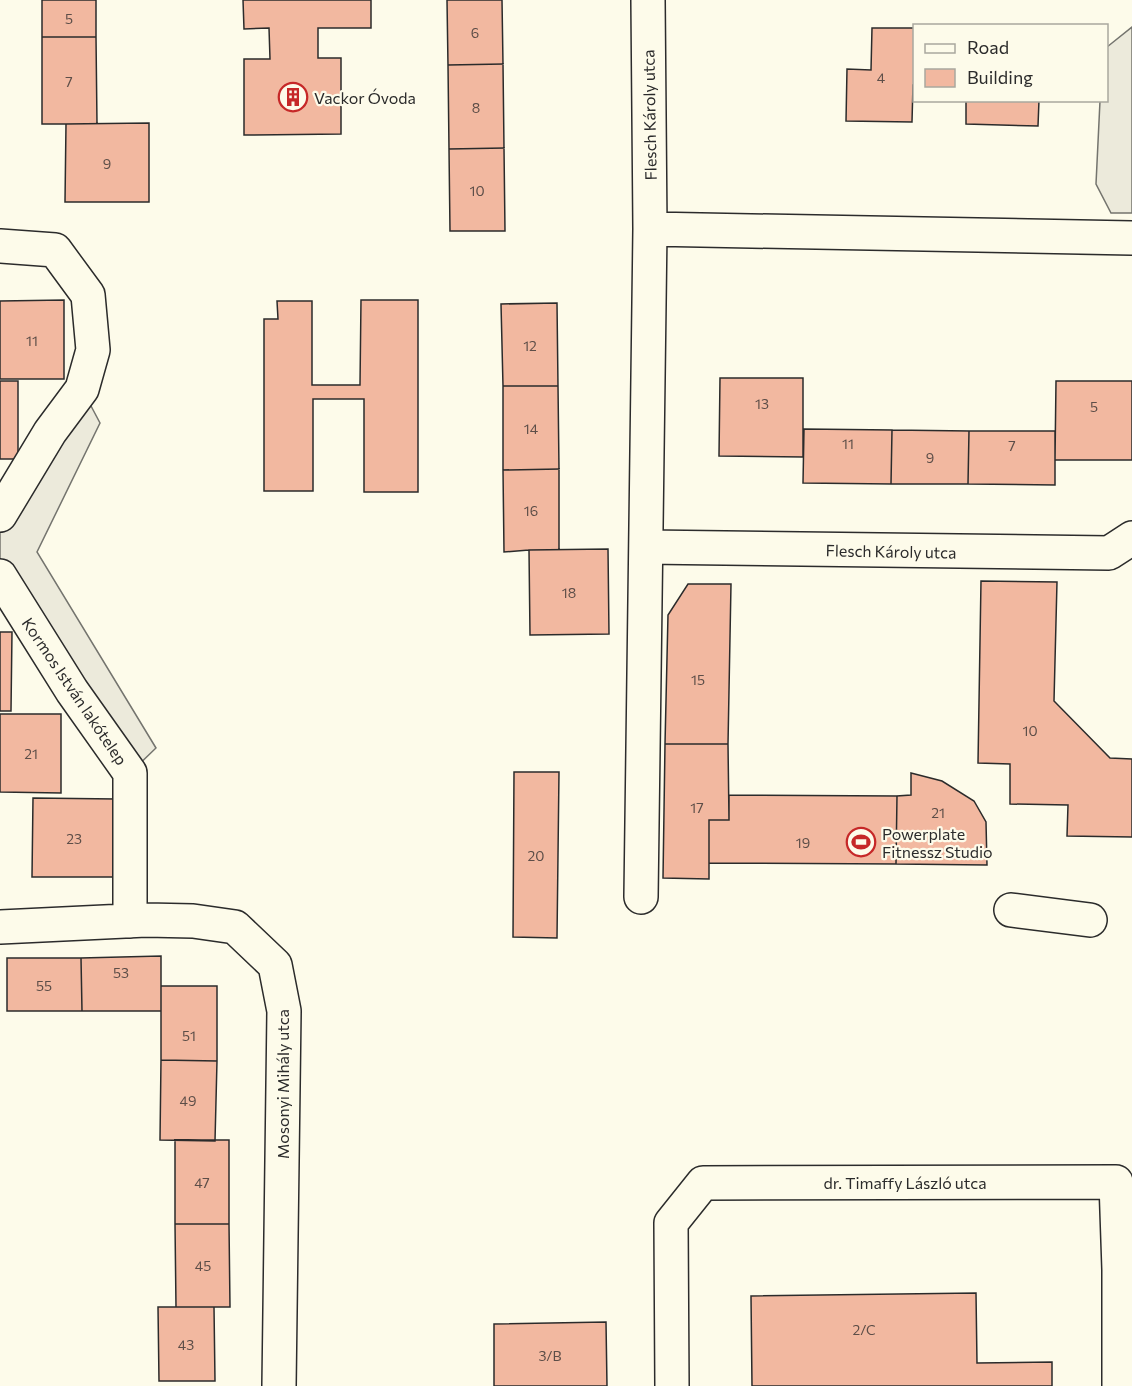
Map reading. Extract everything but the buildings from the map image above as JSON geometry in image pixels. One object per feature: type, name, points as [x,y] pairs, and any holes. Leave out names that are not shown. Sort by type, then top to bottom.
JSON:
[{"type":"street","name":"Flesch Károly utca","points":[[641,897],[650,229],[648,0]]},
{"type":"street","points":[[650,229],[1132,238]]},
{"type":"street","points":[[0,246],[55,250],[88,295],[93,350],[82,389],[50,432],[0,515]]},
{"type":"street","name":"Flesch Károly utca","points":[[646,547],[1109,553],[1132,538]]},
{"type":"street","name":"Kormos István lakótelep","points":[[0,576],[72,691],[130,773],[130,921]]},
{"type":"street","points":[[1011,909],[1089,920]]},
{"type":"street","name":"Mosonyi Mihály utca","points":[[0,927],[130,921],[193,921],[235,927],[275,965],[284,1011],[279,1386]]},
{"type":"street","name":"dr. Timaffy László utca","points":[[672,1386],[671,1223],[703,1183],[988,1182],[1116,1182],[1119,1386]]},
{"type":"shaded area","points":[[1132,27],[1132,213],[1111,213],[1096,184],[1100,102],[1108,102],[1108,46]]},
{"type":"shaded area","points":[[82,389],[100,423],[37,552],[156,748],[130,773],[0,576],[0,515]]},
{"type":"place","name":"Vackor Óvoda","points":[[293,97]]},
{"type":"place","name":"Powerplate Fitnessz Studio","points":[[861,842]]}]
